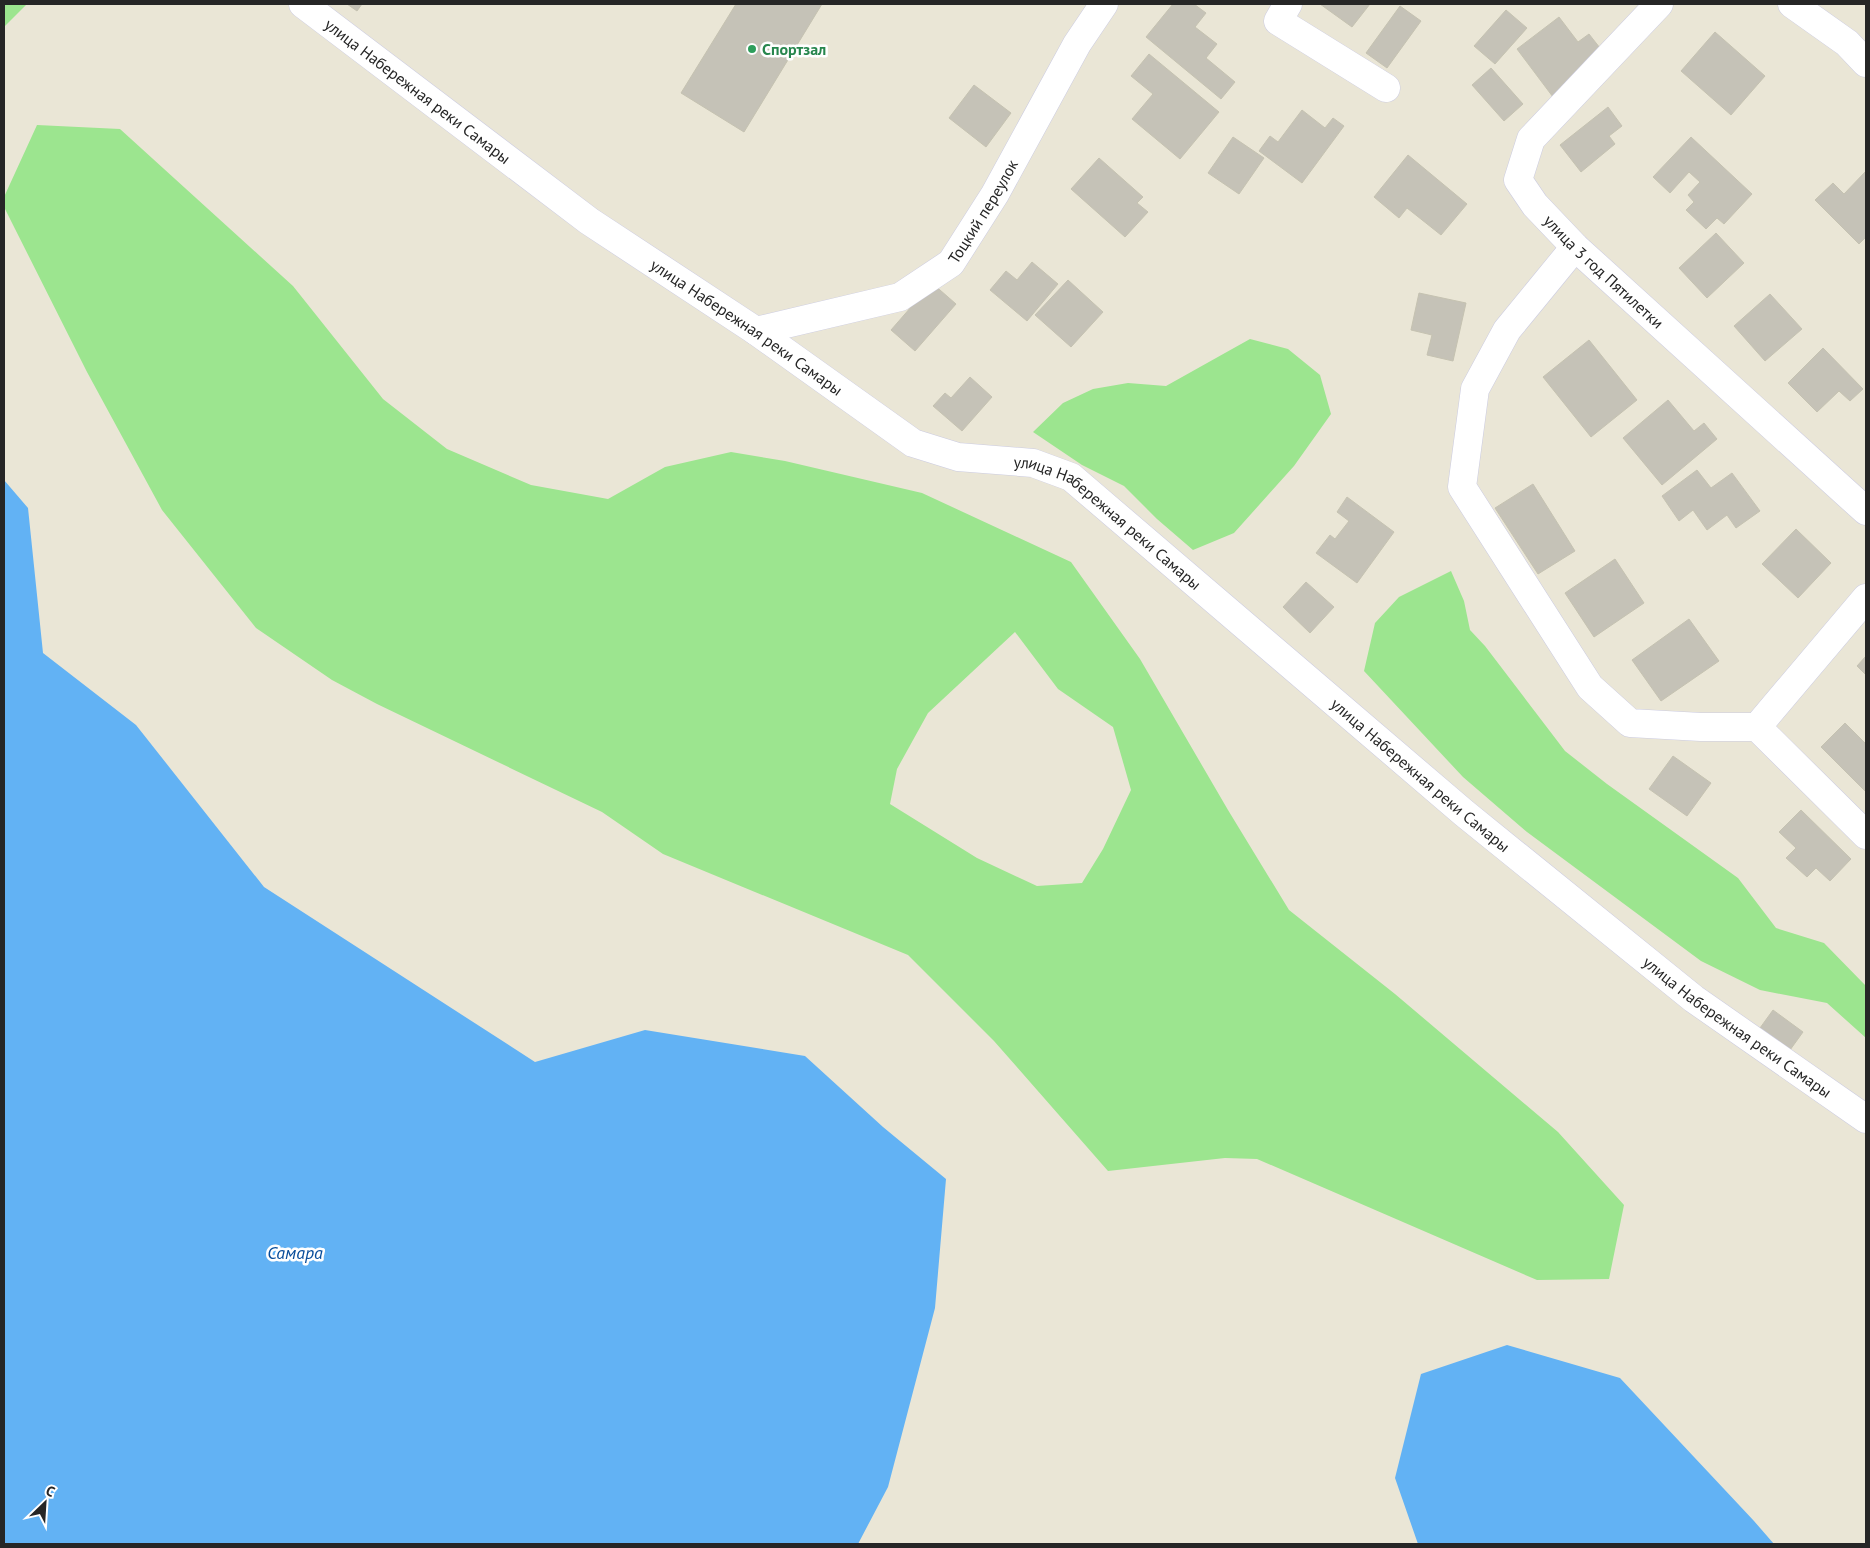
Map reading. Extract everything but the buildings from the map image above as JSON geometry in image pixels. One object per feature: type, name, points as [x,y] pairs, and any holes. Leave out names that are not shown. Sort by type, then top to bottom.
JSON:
[{"type":"street","name":"улица Набережная реки Самары","points":[[303,4],[589,221],[756,331],[913,443],[958,457],[1033,463],[1071,477],[1464,813],[1694,999],[1866,1119]]},
{"type":"street","name":"Тоцкий переулок","points":[[756,331],[900,297],[951,263],[995,194],[1077,44],[1104,4]]},
{"type":"street","points":[[1288,4],[1278,21],[1386,88]]},
{"type":"street","name":"улица 3 год Пятилетки","points":[[1659,4],[1531,139],[1518,180],[1535,205],[1574,247],[1866,511]]},
{"type":"street","points":[[1792,4],[1847,43],[1866,63]]},
{"type":"street","points":[[1574,247],[1507,330],[1475,389],[1462,487],[1590,687],[1630,722],[1701,727],[1757,728],[1866,835]]},
{"type":"street","points":[[1757,728],[1866,598]]},
{"type":"green space","points":[[4,4],[27,4],[4,27]]},
{"type":"green space","points":[[37,125],[120,129],[293,286],[383,399],[447,449],[531,485],[608,499],[665,467],[731,452],[785,461],[922,493],[1071,562],[1140,659],[1289,910],[1395,994],[1558,1132],[1624,1205],[1609,1279],[1537,1280],[1257,1159],[1225,1158],[1108,1171],[994,1041],[908,955],[663,854],[602,812],[377,704],[332,680],[256,628],[162,510],[87,372],[4,207],[4,197]],"holes":[[[1015,632],[1058,689],[1113,727],[1131,790],[1103,849],[1082,883],[1037,886],[977,858],[890,804],[897,769],[928,713]]]},
{"type":"green space","points":[[1250,339],[1288,349],[1320,375],[1331,414],[1294,466],[1234,533],[1193,550],[1157,519],[1124,486],[1082,465],[1033,432],[1063,403],[1093,389],[1128,383],[1166,386]]},
{"type":"green space","points":[[1451,571],[1464,601],[1470,630],[1485,646],[1565,751],[1607,784],[1738,878],[1776,928],[1824,943],[1866,986],[1866,1038],[1827,1003],[1760,990],[1701,961],[1527,832],[1463,777],[1364,671],[1375,623],[1399,597]]},
{"type":"water","name":"Самара","points":[[4,480],[28,508],[43,653],[136,725],[264,887],[535,1062],[645,1030],[805,1056],[883,1127],[946,1179],[935,1308],[888,1487],[858,1544],[4,1544]]},
{"type":"water","points":[[1507,1345],[1620,1378],[1774,1544],[1418,1544],[1395,1478],[1421,1374]]},
{"type":"place","name":"Спортзал","points":[[752,49]]}]
